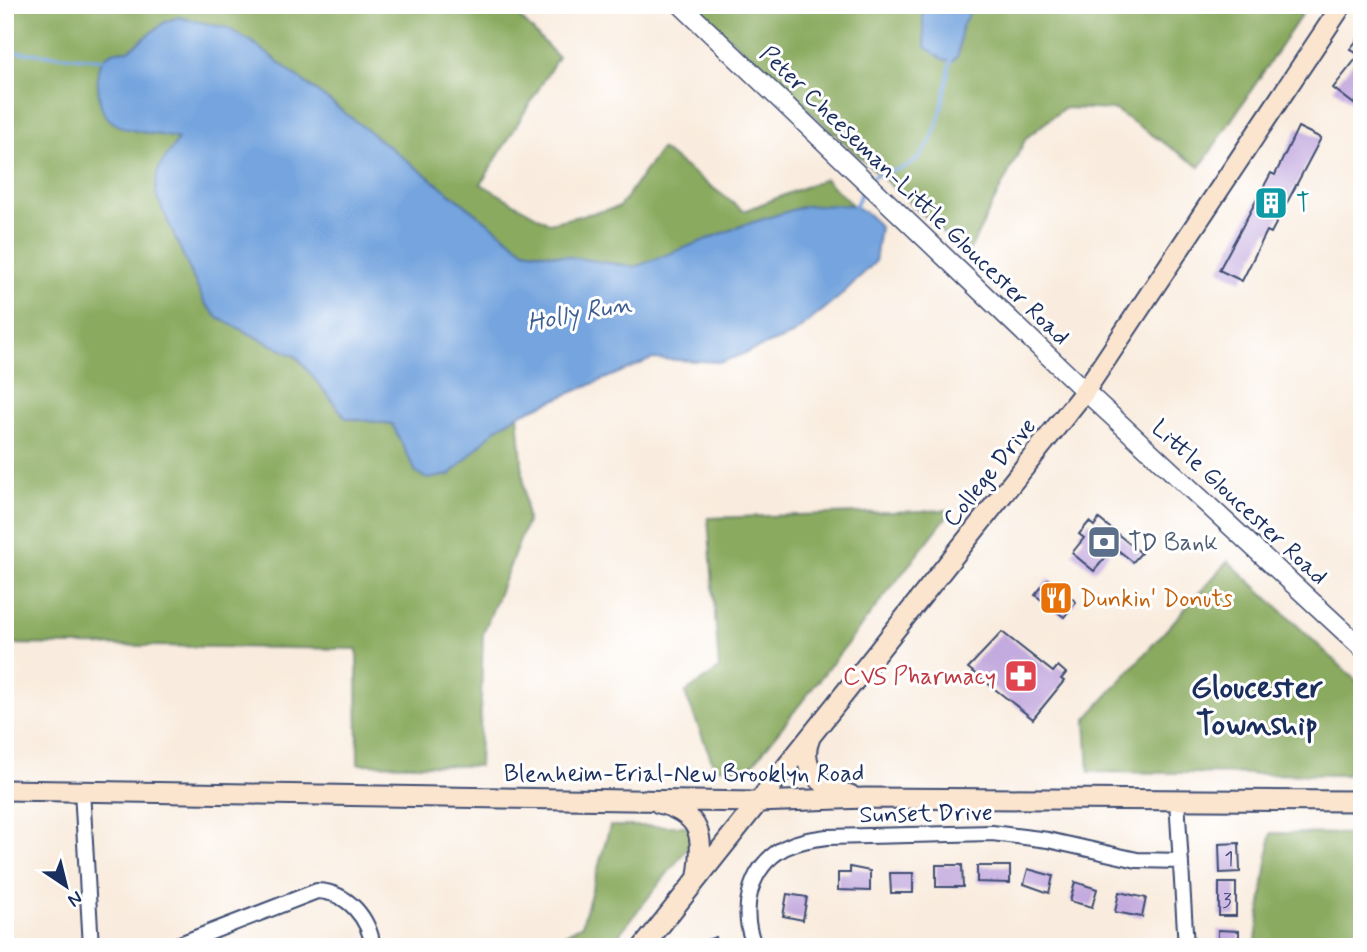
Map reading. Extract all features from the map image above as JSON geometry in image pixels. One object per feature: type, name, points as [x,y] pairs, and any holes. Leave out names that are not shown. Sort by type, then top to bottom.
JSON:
[{"type":"main road","name":"College Drive","points":[[642,947],[1085,391],[1342,5]]},
{"type":"main road","points":[[813,732],[806,753],[814,775],[838,791],[865,798]]},
{"type":"main road","name":"Blenheim-Erial-New Brooklyn Road","points":[[5,790],[757,802],[865,798],[1362,801]]},
{"type":"main road","points":[[634,799],[670,807],[686,815],[698,828],[702,840],[698,876]]},
{"type":"street","name":"Peter Cheeseman-Little Gloucester Road","points":[[681,5],[1085,391]]},
{"type":"street","name":"Little Gloucester Road","points":[[1085,391],[1362,648]]},
{"type":"street","points":[[82,790],[91,947]]},
{"type":"street","points":[[1177,800],[1186,947]]},
{"type":"street","name":"Sunset Drive","points":[[755,947],[747,921],[748,898],[756,874],[771,857],[799,842],[827,837],[992,834],[1048,840],[1137,860],[1181,861]]},
{"type":"street","points":[[172,947],[317,891],[331,891],[354,906],[371,934],[373,947]]},
{"type":"green space","points":[[5,5],[508,5],[558,57],[481,184],[549,223],[619,207],[661,149],[744,211],[825,179],[870,222],[803,207],[635,267],[524,250],[252,42],[106,115],[179,139],[218,318],[297,357],[346,418],[392,424],[509,421],[518,415],[527,522],[483,634],[479,766],[358,764],[357,649],[5,644]]},
{"type":"green space","points":[[694,5],[1308,5],[1200,167],[1115,110],[1064,108],[1026,138],[967,255]]},
{"type":"green space","points":[[952,510],[750,768],[715,768],[685,693],[719,669],[708,518]]},
{"type":"green space","points":[[1228,561],[1362,686],[1362,742],[1347,775],[1089,772],[1086,719]]},
{"type":"green space","points":[[610,826],[705,826],[609,947],[542,947],[582,925]]},
{"type":"green space","points":[[1271,833],[1362,834],[1362,947],[1255,947]]},
{"type":"water","points":[[922,5],[974,5],[962,26],[958,55],[953,61],[944,60],[925,47]]},
{"type":"water","points":[[178,17],[227,28],[252,42],[524,250],[635,267],[741,226],[805,206],[852,205],[868,214],[880,227],[875,262],[838,298],[792,335],[722,362],[652,359],[518,415],[496,429],[450,475],[427,479],[416,472],[392,424],[346,418],[297,357],[218,318],[204,302],[156,195],[159,169],[178,139],[117,125],[108,118],[102,108],[98,84],[99,67],[107,55],[115,51],[129,50],[165,22]]},
{"type":"building","points":[[1362,34],[1362,94],[1354,104],[1333,88],[1359,55],[1350,49]]},
{"type":"building","name":"T","points":[[1298,127],[1321,138],[1271,233],[1267,231],[1242,281],[1219,270],[1271,173],[1275,175]]},
{"type":"building","name":"TD Bank","points":[[1099,519],[1141,553],[1133,562],[1114,547],[1094,571],[1072,553],[1084,538],[1079,534],[1089,522],[1094,526]]},
{"type":"building","name":"Dunkin' Donuts","points":[[1048,579],[1076,602],[1064,617],[1035,595]]},
{"type":"building","name":"CVS Pharmacy","points":[[1002,632],[1053,672],[1058,666],[1066,673],[1061,679],[1064,681],[1033,719],[968,668]]},
{"type":"building","points":[[1239,843],[1240,872],[1220,873],[1219,844]]},
{"type":"building","points":[[936,865],[962,865],[963,887],[936,887]]},
{"type":"building","points":[[977,866],[1010,866],[1010,883],[977,882]]},
{"type":"building","points":[[850,867],[870,871],[870,891],[838,890],[838,873],[850,873]]},
{"type":"building","points":[[1028,869],[1053,876],[1049,893],[1024,884]]},
{"type":"building","points":[[890,873],[913,873],[913,893],[891,893]]},
{"type":"building","points":[[1075,882],[1097,889],[1092,907],[1070,901]]},
{"type":"building","points":[[1219,883],[1236,883],[1236,916],[1219,916]]},
{"type":"building","points":[[1119,892],[1146,898],[1142,917],[1115,912]]},
{"type":"building","points":[[787,894],[807,897],[803,920],[783,916]]},
{"type":"building","points":[[1218,930],[1239,931],[1239,947],[1218,947]]},
{"type":"building","points":[[716,937],[719,947],[699,947],[698,943]]},
{"type":"waterway","name":"Holly Run","points":[[5,51],[107,60]]},
{"type":"waterway","name":"Holly Run","points":[[872,177],[908,166],[928,146],[939,118],[951,59]]},
{"type":"waterway","name":"Holly Run","points":[[854,210],[863,188]]},
{"type":"place","name":"T","points":[[1271,203]]},
{"type":"place","name":"TD Bank","points":[[1104,542]]},
{"type":"place","name":"Dunkin' Donuts","points":[[1056,598]]},
{"type":"place","name":"CVS Pharmacy","points":[[1021,676]]},
{"type":"district","name":"Gloucester Township","points":[[1257,704]]}]
